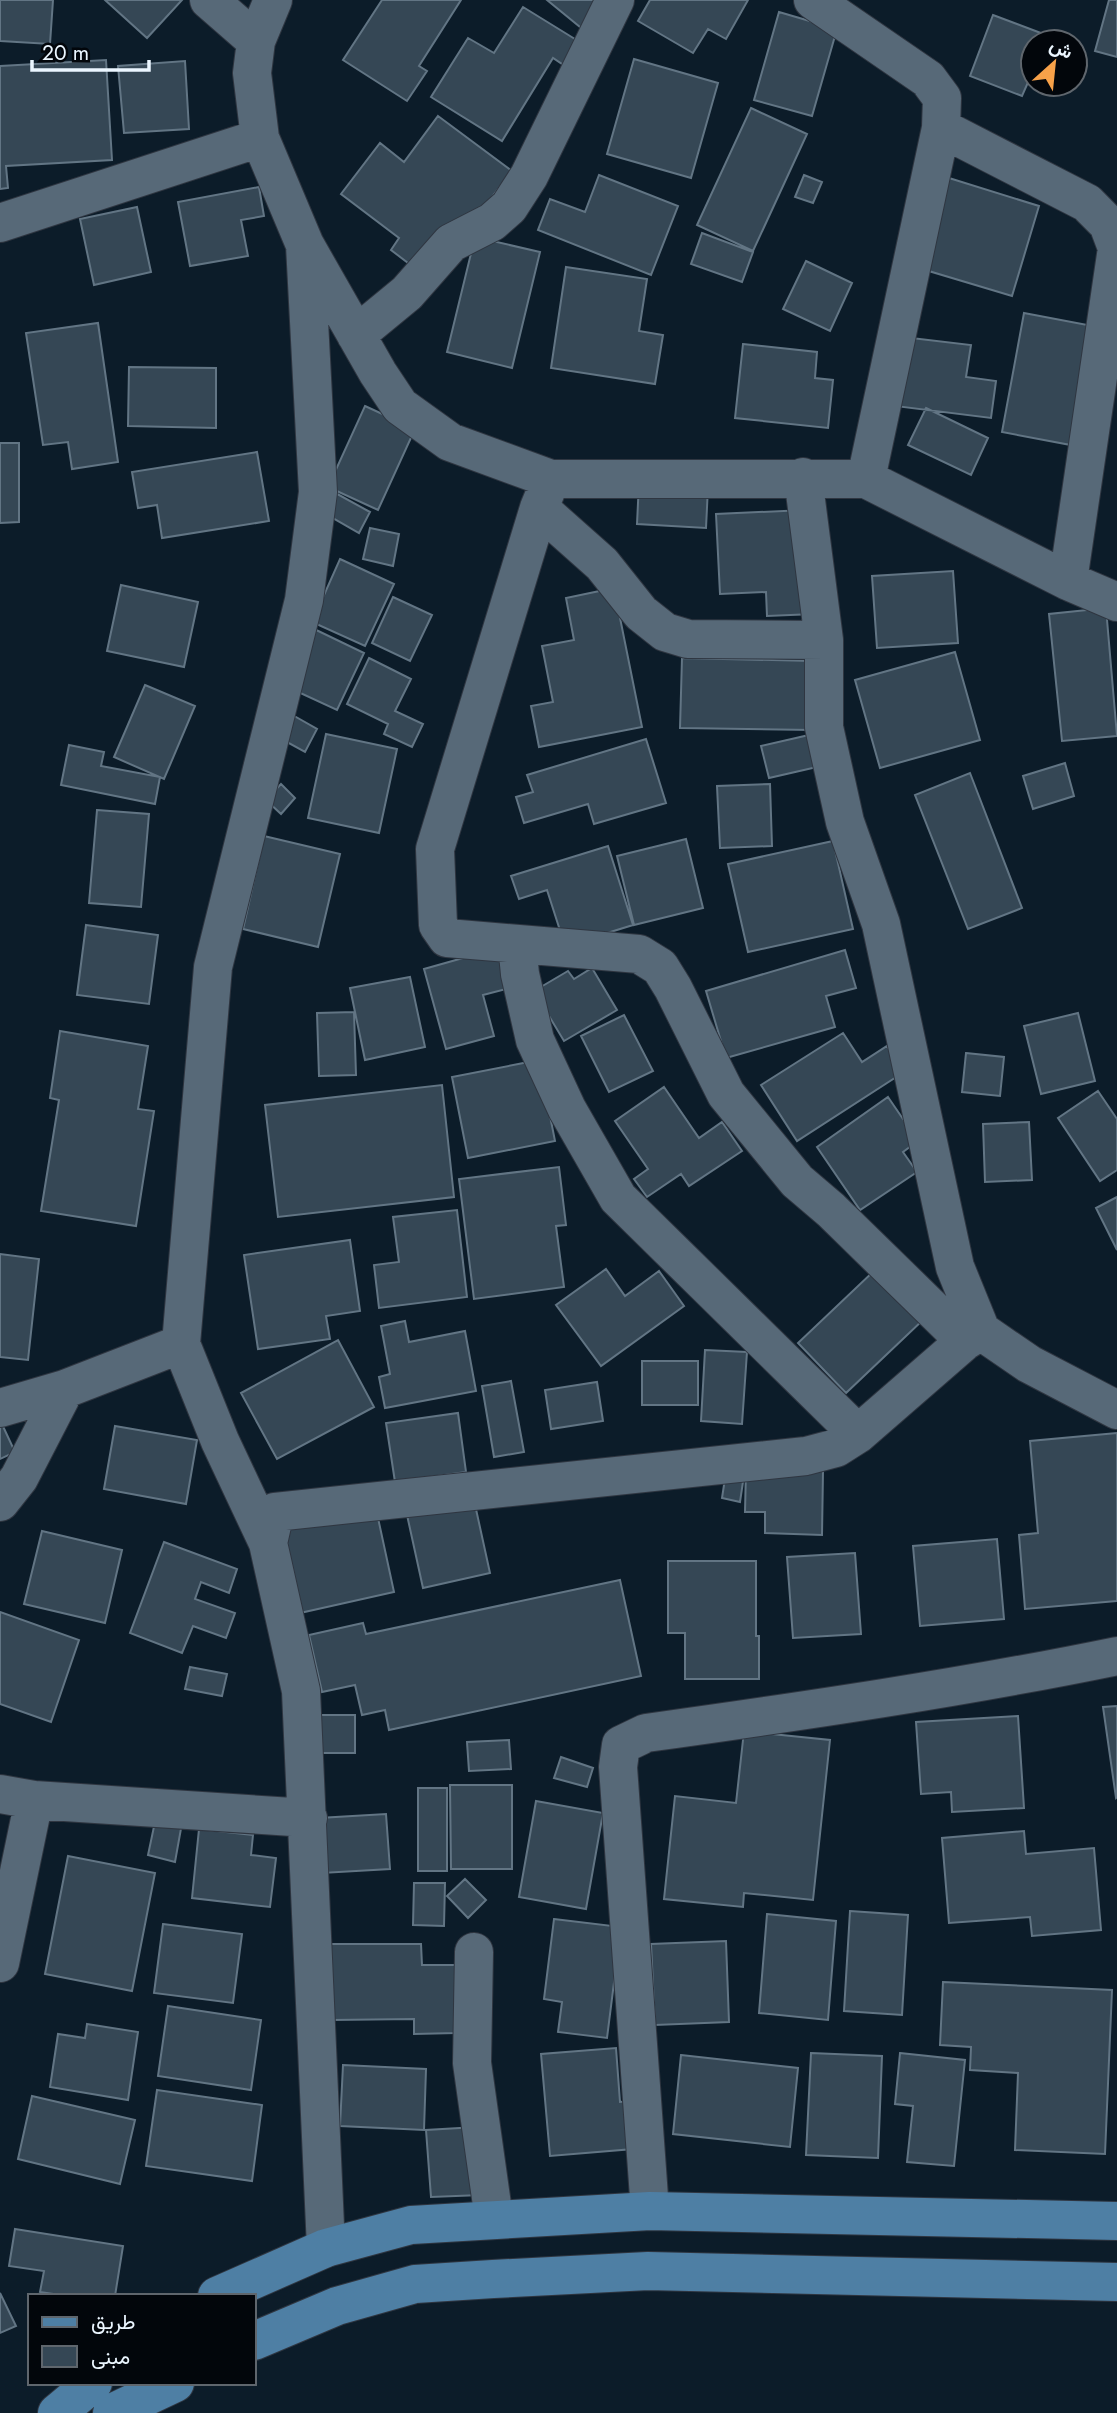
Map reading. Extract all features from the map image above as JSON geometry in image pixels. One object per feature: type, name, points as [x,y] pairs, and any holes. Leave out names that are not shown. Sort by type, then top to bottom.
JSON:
[{"type":"main road","points":[[222,2294],[326,2248],[411,2225],[650,2211],[1117,2221]]},
{"type":"main road","points":[[256,2340],[337,2306],[415,2284],[494,2278],[648,2271],[1117,2282]]},
{"type":"main road","points":[[57,2413],[91,2385]]},
{"type":"main road","points":[[112,2413],[171,2385]]},
{"type":"street","points":[[209,0],[257,41]]},
{"type":"street","points":[[273,0],[257,41],[252,73],[260,138],[305,245],[400,406],[450,442],[545,494],[640,613],[665,632],[688,639],[824,640]]},
{"type":"street","points":[[356,335],[407,293],[451,243],[492,222],[509,208],[528,176],[615,0]]},
{"type":"street","points":[[813,0],[928,79],[942,98],[941,128],[866,479]]},
{"type":"street","points":[[941,128],[1087,203],[1108,224],[1117,248],[1068,581]]},
{"type":"street","points":[[0,223],[260,138]]},
{"type":"street","points":[[305,245],[318,492],[304,600],[213,967],[181,1344],[220,1441],[268,1543],[301,1690],[326,2248]]},
{"type":"street","points":[[545,494],[803,477],[866,479],[1068,581],[1117,602]]},
{"type":"street","points":[[803,477],[824,640],[824,727],[845,822],[881,924],[955,1267],[973,1336]]},
{"type":"street","points":[[545,494],[435,849],[438,925],[447,938],[639,954],[660,967],[726,1094],[797,1181],[973,1336],[1117,1410]]},
{"type":"street","points":[[517,944],[520,974],[536,1040],[567,1109],[618,1198],[858,1434]]},
{"type":"street","points":[[268,1543],[275,1512],[806,1456],[836,1448],[858,1434],[973,1336]]},
{"type":"street","points":[[0,1408],[65,1389],[181,1344]]},
{"type":"street","points":[[0,1502],[19,1478],[65,1389]]},
{"type":"street","points":[[650,2211],[618,1767],[621,1745],[646,1733],[859,1704],[995,1681],[1117,1656]]},
{"type":"street","points":[[0,1963],[17,1797],[308,1818]]},
{"type":"street","points":[[474,1952],[472,2063],[494,2219]]},
{"type":"building","points":[[0,0],[53,0],[50,44],[0,41]]},
{"type":"building","points":[[105,0],[182,0],[147,38]]},
{"type":"building","points":[[382,0],[461,0],[419,66],[427,71],[407,101],[343,60]]},
{"type":"building","points":[[547,0],[617,0],[591,36]]},
{"type":"building","points":[[650,0],[748,0],[726,39],[708,29],[693,53],[638,21]]},
{"type":"building","points":[[1109,0],[1117,0],[1117,57],[1095,51]]},
{"type":"building","points":[[523,7],[583,44],[568,68],[553,58],[502,141],[431,97],[468,38],[494,53]]},
{"type":"building","points":[[779,12],[837,29],[812,116],[754,100]]},
{"type":"building","points":[[993,15],[1028,28],[1019,28],[1019,95],[970,76]]},
{"type":"building","points":[[634,59],[718,83],[691,178],[607,154]]},
{"type":"building","points":[[106,60],[112,160],[6,166],[8,188],[0,189],[0,66]]},
{"type":"building","points":[[185,61],[189,129],[124,133],[118,66]]},
{"type":"building","points":[[751,108],[807,134],[753,251],[697,225]]},
{"type":"building","points":[[438,116],[512,171],[429,279],[391,250],[399,238],[341,194],[380,143],[404,162]]},
{"type":"building","points":[[599,175],[678,206],[651,275],[538,230],[550,199],[585,212]]},
{"type":"building","points":[[804,175],[822,182],[813,203],[795,197]]},
{"type":"building","points":[[949,178],[1039,206],[1012,296],[922,269]]},
{"type":"building","points":[[259,187],[264,216],[241,220],[248,256],[190,266],[178,202]]},
{"type":"building","points":[[137,207],[151,272],[94,285],[80,219]]},
{"type":"building","points":[[702,233],[753,252],[742,282],[691,264]]},
{"type":"building","points":[[475,237],[540,252],[512,368],[447,352]]},
{"type":"building","points":[[806,261],[852,283],[830,331],[783,309]]},
{"type":"building","points":[[566,267],[647,279],[639,331],[663,335],[655,384],[551,368]]},
{"type":"building","points":[[1024,313],[1098,327],[1076,446],[1002,432]]},
{"type":"building","points":[[98,323],[118,462],[72,469],[68,442],[43,445],[26,333]]},
{"type":"building","points":[[903,337],[971,345],[966,377],[996,381],[991,418],[895,406]]},
{"type":"building","points":[[743,344],[817,352],[815,378],[833,380],[828,428],[735,418]]},
{"type":"building","points":[[129,367],[216,368],[216,428],[128,426]]},
{"type":"building","points":[[365,406],[415,429],[378,510],[328,487]]},
{"type":"building","points":[[926,408],[988,438],[971,475],[908,445]]},
{"type":"building","points":[[0,443],[19,443],[19,522],[0,523]]},
{"type":"building","points":[[257,452],[269,521],[162,538],[157,505],[138,508],[132,472]]},
{"type":"building","points":[[639,482],[708,487],[706,528],[637,524]]},
{"type":"building","points":[[330,490],[370,512],[359,533],[319,510]]},
{"type":"building","points":[[805,510],[814,614],[767,616],[766,592],[720,594],[716,514]]},
{"type":"building","points":[[370,528],[399,534],[393,566],[363,559]]},
{"type":"building","points":[[340,559],[394,584],[365,646],[312,622]]},
{"type":"building","points":[[953,571],[958,643],[877,648],[872,576]]},
{"type":"building","points":[[121,585],[198,602],[184,667],[107,651]]},
{"type":"building","points":[[614,588],[642,727],[539,747],[531,706],[553,702],[542,646],[574,640],[566,598]]},
{"type":"building","points":[[393,597],[432,615],[410,661],[372,643]]},
{"type":"building","points":[[1106,608],[1117,736],[1062,741],[1049,614]]},
{"type":"building","points":[[310,627],[364,653],[337,710],[283,685]]},
{"type":"building","points":[[955,652],[980,740],[880,768],[855,680]]},
{"type":"building","points":[[369,658],[411,679],[395,711],[423,724],[412,747],[384,734],[388,724],[347,704]]},
{"type":"building","points":[[682,658],[813,661],[812,730],[680,728]]},
{"type":"building","points":[[145,685],[195,706],[164,779],[114,757]]},
{"type":"building","points":[[289,713],[317,729],[305,752],[276,736]]},
{"type":"building","points":[[326,734],[397,749],[379,833],[308,818]]},
{"type":"building","points":[[809,735],[817,767],[769,778],[761,746]]},
{"type":"building","points":[[646,739],[666,803],[594,824],[588,804],[524,823],[516,797],[533,792],[527,775]]},
{"type":"building","points":[[69,745],[104,752],[101,766],[160,777],[155,804],[61,785]]},
{"type":"building","points":[[1065,763],[1074,796],[1033,809],[1023,776]]},
{"type":"building","points":[[970,773],[1022,908],[968,929],[915,795]]},
{"type":"building","points":[[281,784],[295,798],[281,814],[266,800]]},
{"type":"building","points":[[770,784],[772,846],[720,848],[717,786]]},
{"type":"building","points":[[97,810],[149,814],[141,907],[89,903]]},
{"type":"building","points":[[264,836],[340,854],[318,947],[243,929]]},
{"type":"building","points":[[686,839],[703,908],[634,925],[617,856]]},
{"type":"building","points":[[833,841],[853,929],[748,952],[728,864]]},
{"type":"building","points":[[608,846],[633,925],[565,946],[547,890],[519,899],[511,876]]},
{"type":"building","points":[[86,925],[158,935],[149,1004],[77,995]]},
{"type":"building","points":[[502,947],[514,987],[483,995],[494,1036],[446,1049],[424,969]]},
{"type":"building","points":[[845,950],[856,988],[826,996],[835,1027],[726,1058],[706,991]]},
{"type":"building","points":[[592,968],[617,1010],[564,1041],[534,991],[568,971],[574,979]]},
{"type":"building","points":[[410,977],[425,1047],[365,1060],[350,988]]},
{"type":"building","points":[[354,1012],[356,1075],[319,1076],[317,1013]]},
{"type":"building","points":[[1078,1013],[1095,1081],[1041,1094],[1024,1026]]},
{"type":"building","points":[[624,1015],[653,1071],[609,1092],[581,1036]]},
{"type":"building","points":[[60,1031],[148,1046],[138,1109],[154,1111],[136,1226],[41,1211],[59,1100],[50,1098]]},
{"type":"building","points":[[843,1033],[862,1062],[887,1046],[904,1072],[797,1141],[761,1085]]},
{"type":"building","points":[[966,1053],[1004,1057],[1000,1096],[962,1092]]},
{"type":"building","points":[[539,1060],[555,1141],[468,1158],[452,1077]]},
{"type":"building","points":[[442,1085],[454,1197],[278,1217],[265,1105]]},
{"type":"building","points":[[664,1087],[699,1138],[722,1122],[742,1151],[689,1186],[681,1174],[647,1197],[634,1179],[648,1169],[615,1121]]},
{"type":"building","points":[[1098,1091],[1117,1119],[1117,1170],[1100,1181],[1058,1118]]},
{"type":"building","points":[[888,1097],[918,1141],[903,1152],[917,1172],[860,1210],[817,1147]]},
{"type":"building","points":[[1029,1122],[1032,1180],[985,1182],[983,1124]]},
{"type":"building","points":[[559,1167],[566,1225],[556,1226],[564,1287],[474,1299],[459,1179]]},
{"type":"building","points":[[1117,1197],[1117,1250],[1096,1208]]},
{"type":"building","points":[[457,1210],[467,1297],[379,1308],[374,1265],[399,1262],[393,1217]]},
{"type":"building","points":[[350,1240],[360,1311],[326,1316],[330,1339],[258,1349],[244,1255]]},
{"type":"building","points":[[0,1254],[39,1259],[28,1360],[0,1357]]},
{"type":"building","points":[[606,1269],[625,1296],[659,1271],[684,1306],[601,1366],[556,1305]]},
{"type":"building","points":[[876,1269],[924,1319],[846,1393],[798,1343]]},
{"type":"building","points":[[405,1321],[409,1342],[465,1331],[476,1391],[385,1408],[379,1377],[390,1374],[381,1326]]},
{"type":"building","points":[[338,1340],[374,1407],[277,1459],[241,1393]]},
{"type":"building","points":[[705,1350],[747,1352],[742,1424],[701,1421]]},
{"type":"building","points":[[642,1361],[698,1361],[698,1405],[642,1405]]},
{"type":"building","points":[[511,1381],[524,1452],[494,1457],[482,1386]]},
{"type":"building","points":[[597,1382],[603,1421],[551,1429],[545,1390]]},
{"type":"building","points":[[458,1413],[466,1472],[395,1482],[386,1423]]},
{"type":"building","points":[[0,1423],[15,1452],[0,1459]]},
{"type":"building","points":[[115,1426],[197,1440],[186,1504],[104,1489]]},
{"type":"building","points":[[1117,1433],[1117,1601],[1025,1609],[1019,1535],[1038,1533],[1030,1441]]},
{"type":"building","points":[[746,1469],[823,1471],[822,1535],[765,1533],[765,1512],[745,1512]]},
{"type":"building","points":[[726,1472],[744,1475],[740,1502],[722,1498]]},
{"type":"building","points":[[474,1500],[490,1573],[423,1588],[407,1515]]},
{"type":"building","points":[[375,1504],[394,1592],[300,1613],[280,1524]]},
{"type":"building","points":[[42,1531],[122,1550],[105,1623],[24,1604]]},
{"type":"building","points":[[997,1539],[1004,1619],[920,1626],[913,1546]]},
{"type":"building","points":[[164,1542],[237,1569],[229,1593],[201,1582],[195,1599],[235,1613],[226,1638],[193,1626],[182,1653],[130,1633]]},
{"type":"building","points":[[855,1553],[861,1634],[793,1638],[787,1557]]},
{"type":"building","points":[[668,1561],[756,1561],[759,1679],[685,1679],[685,1633],[668,1633]]},
{"type":"building","points":[[620,1580],[641,1676],[389,1730],[385,1710],[362,1715],[355,1685],[322,1692],[309,1635],[363,1623],[366,1634]]},
{"type":"building","points":[[0,1612],[79,1640],[51,1722],[0,1704]]},
{"type":"building","points":[[190,1667],[227,1674],[222,1696],[185,1689]]},
{"type":"building","points":[[1117,1706],[1117,1797],[1116,1798],[1103,1707]]},
{"type":"building","points":[[313,1715],[355,1715],[355,1753],[314,1753]]},
{"type":"building","points":[[1018,1716],[1024,1808],[952,1812],[951,1792],[921,1794],[916,1722]]},
{"type":"building","points":[[744,1731],[830,1740],[813,1900],[744,1893],[743,1907],[664,1899],[675,1796],[736,1803]]},
{"type":"building","points":[[509,1740],[511,1769],[469,1771],[467,1742]]},
{"type":"building","points":[[561,1757],[593,1768],[587,1787],[554,1778]]},
{"type":"building","points":[[450,1785],[512,1785],[512,1869],[451,1869]]},
{"type":"building","points":[[418,1788],[447,1788],[447,1871],[418,1871]]},
{"type":"building","points":[[536,1801],[603,1813],[586,1909],[519,1897]]},
{"type":"building","points":[[386,1814],[390,1869],[322,1873],[319,1818]]},
{"type":"building","points":[[156,1817],[182,1823],[175,1862],[148,1855]]},
{"type":"building","points":[[199,1829],[253,1835],[251,1855],[276,1858],[270,1907],[192,1898]]},
{"type":"building","points":[[1024,1831],[1026,1854],[1094,1848],[1101,1930],[1032,1936],[1030,1917],[949,1923],[942,1838]]},
{"type":"building","points":[[68,1856],[155,1873],[132,1991],[45,1974]]},
{"type":"building","points":[[465,1879],[486,1900],[468,1918],[447,1896]]},
{"type":"building","points":[[414,1883],[445,1883],[444,1926],[413,1925]]},
{"type":"building","points":[[850,1911],[908,1915],[902,2015],[844,2011]]},
{"type":"building","points":[[767,1914],[836,1921],[828,2020],[759,2013]]},
{"type":"building","points":[[554,1919],[621,1927],[607,2038],[558,2032],[562,2002],[544,1999]]},
{"type":"building","points":[[163,1924],[242,1934],[233,2003],[154,1993]]},
{"type":"building","points":[[726,1941],[729,2022],[655,2025],[651,1944]]},
{"type":"building","points":[[331,1944],[421,1944],[422,1965],[455,1965],[456,2033],[414,2034],[414,2019],[332,2020]]},
{"type":"building","points":[[943,1982],[1112,1990],[1105,2154],[1015,2150],[1018,2073],[970,2070],[971,2047],[940,2045]]},
{"type":"building","points":[[168,2006],[261,2020],[251,2090],[158,2076]]},
{"type":"building","points":[[87,2024],[138,2032],[128,2100],[50,2087],[58,2034],[85,2038]]},
{"type":"building","points":[[616,2048],[620,2102],[629,2101],[633,2149],[550,2156],[541,2054]]},
{"type":"building","points":[[811,2053],[882,2056],[878,2158],[806,2155]]},
{"type":"building","points":[[900,2053],[965,2060],[954,2166],[907,2162],[913,2106],[895,2104]]},
{"type":"building","points":[[681,2055],[798,2068],[790,2147],[673,2134]]},
{"type":"building","points":[[343,2065],[426,2069],[424,2130],[340,2126]]},
{"type":"building","points":[[157,2090],[262,2105],[252,2181],[146,2166]]},
{"type":"building","points":[[32,2096],[135,2120],[120,2184],[18,2159]]},
{"type":"building","points":[[476,2127],[481,2195],[431,2197],[426,2130]]},
{"type":"building","points":[[15,2229],[123,2246],[115,2294],[40,2292],[44,2271],[9,2266]]},
{"type":"building","points":[[0,2293],[16,2326],[0,2333]]}]
